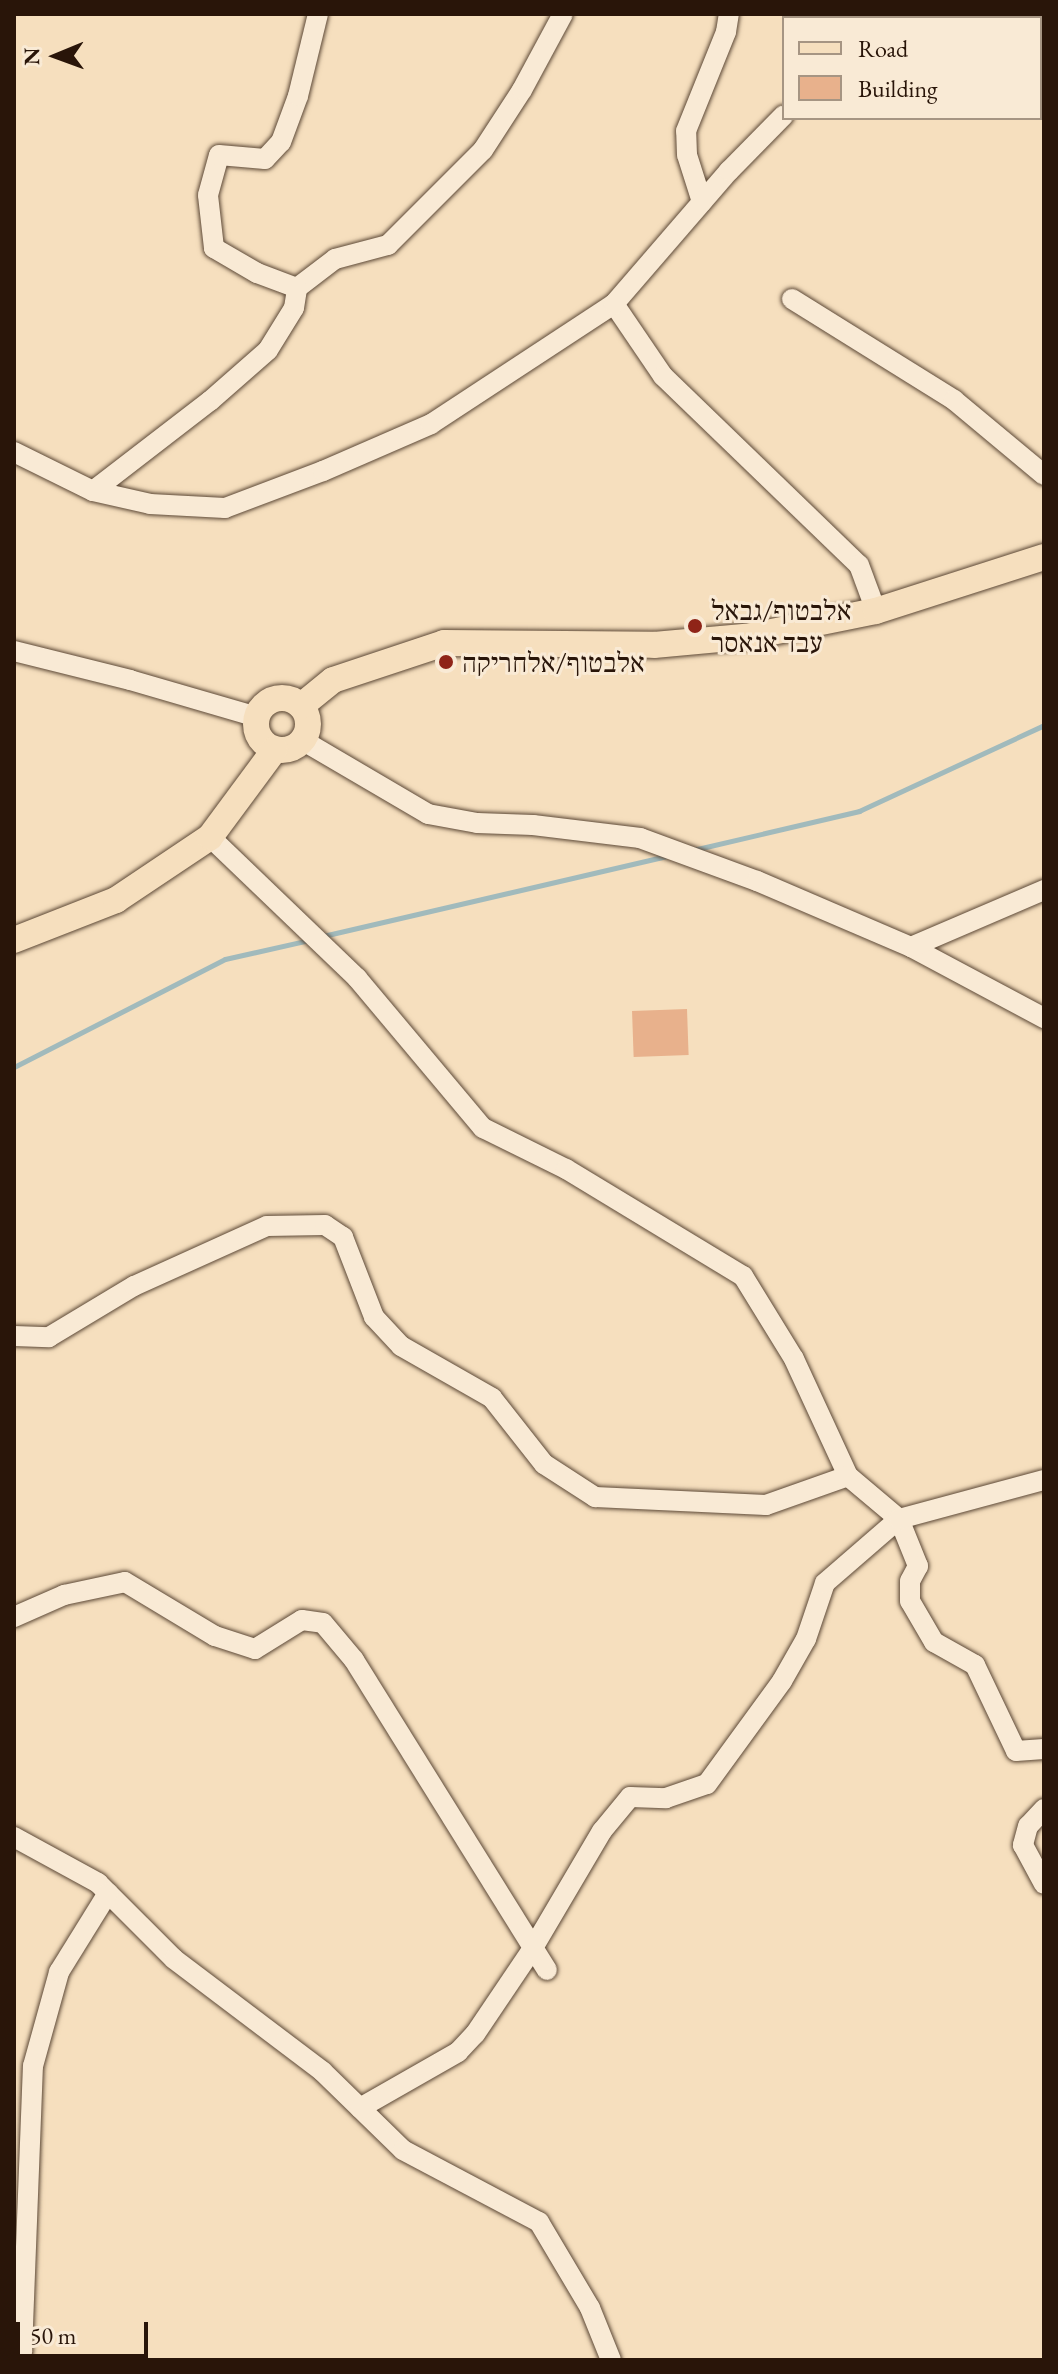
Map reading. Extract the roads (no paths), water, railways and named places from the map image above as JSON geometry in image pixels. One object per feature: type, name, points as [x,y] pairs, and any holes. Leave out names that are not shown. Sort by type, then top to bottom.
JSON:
[{"type":"main road","points":[[301,706],[333,680],[444,643],[654,645],[752,636],[876,611],[1044,557]]},
{"type":"main road","points":[[287,699],[301,706],[307,719],[302,740],[290,749],[275,749],[261,740],[257,717],[272,700],[287,699]]},
{"type":"main road","points":[[14,940],[116,900],[210,837],[275,749]]},
{"type":"street","points":[[297,288],[257,273],[214,248],[208,195],[219,155],[265,159],[281,142],[298,96],[318,14]]},
{"type":"street","points":[[93,491],[210,401],[268,350],[294,308],[297,288],[335,259],[388,245],[483,150],[522,90],[563,14]]},
{"type":"street","points":[[702,202],[687,155],[686,131],[726,32],[729,14]]},
{"type":"street","points":[[14,452],[93,491],[150,504],[225,508],[323,471],[431,424],[614,304],[702,202],[782,117]]},
{"type":"street","points":[[792,299],[954,400],[1044,475]]},
{"type":"street","points":[[614,304],[663,376],[859,565],[876,611]]},
{"type":"street","points":[[14,651],[117,676],[257,717]]},
{"type":"street","points":[[302,740],[428,814],[477,823],[533,825],[640,838],[757,881],[911,947],[1044,1018]]},
{"type":"street","points":[[210,837],[357,978],[483,1128],[566,1169],[743,1276],[794,1359],[848,1476],[899,1519],[918,1566],[910,1581],[910,1601],[934,1642],[975,1665],[1016,1751],[1044,1749]]},
{"type":"street","points":[[911,947],[1044,890]]},
{"type":"street","points":[[14,1336],[49,1337],[134,1286],[267,1226],[325,1225],[343,1237],[374,1317],[401,1346],[492,1398],[544,1464],[595,1497],[766,1505],[848,1476]]},
{"type":"street","points":[[360,2108],[458,2052],[475,2034],[533,1948],[602,1831],[630,1797],[666,1798],[707,1784],[782,1681],[806,1639],[825,1583],[899,1519],[1044,1480]]},
{"type":"street","points":[[14,1617],[64,1595],[125,1582],[215,1636],[255,1649],[302,1620],[323,1623],[354,1660],[547,1970]]},
{"type":"street","points":[[1044,1809],[1028,1826],[1023,1845],[1044,1884]]},
{"type":"street","points":[[14,1837],[98,1883],[174,1959],[322,2071],[403,2150],[539,2222],[590,2308],[611,2360]]},
{"type":"street","points":[[14,2358],[22,2351],[33,2066],[59,1972],[108,1893]]},
{"type":"waterway","points":[[693,850],[859,811],[1044,725]]},
{"type":"waterway","points":[[323,936],[667,856]]},
{"type":"waterway","points":[[14,1067],[225,959],[309,940]]},
{"type":"place","name":"אלבטוף/גבאל עבד אנאסר","points":[[695,626]]},
{"type":"place","name":"אלבטוף/אלחריקה","points":[[446,662]]}]
